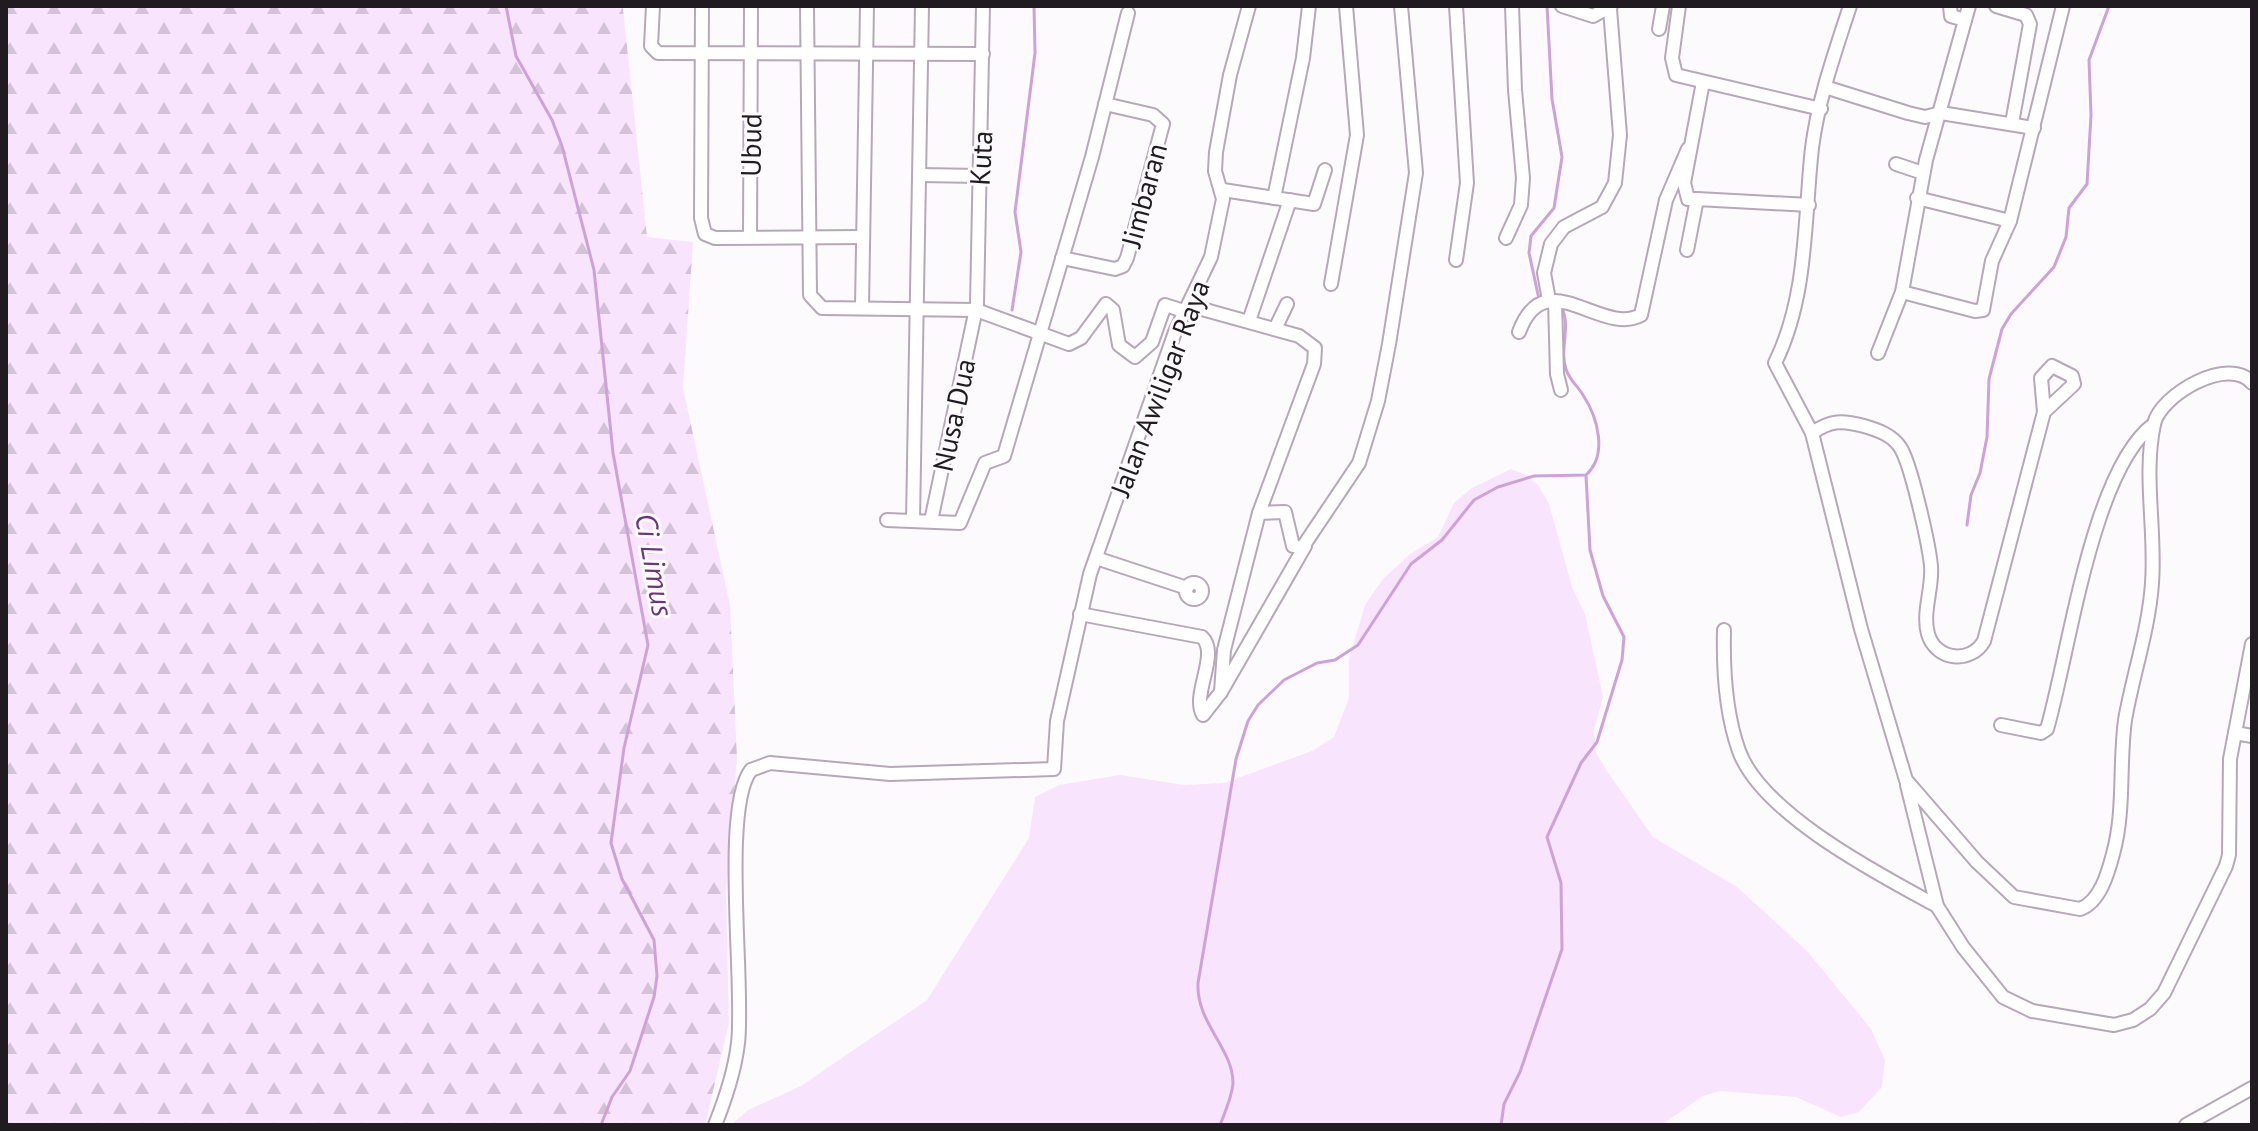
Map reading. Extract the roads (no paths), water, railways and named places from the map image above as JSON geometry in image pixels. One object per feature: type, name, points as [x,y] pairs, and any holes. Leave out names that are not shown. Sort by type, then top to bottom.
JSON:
[{"type":"street","points":[[653,6],[654,50],[701,54],[983,54]]},
{"type":"street","name":"Ubud","points":[[702,6],[701,218],[705,234],[715,238],[750,237],[751,6]]},
{"type":"street","points":[[807,6],[808,235],[810,295],[814,303],[822,308],[976,310],[1063,343],[1074,343],[1101,308],[1110,305],[1119,345],[1135,357],[1152,342],[1165,305],[1249,321],[1313,344],[1316,353],[1259,513],[1224,650],[1221,692]]},
{"type":"street","points":[[862,307],[867,6]]},
{"type":"street","points":[[913,520],[922,6]]},
{"type":"street","name":"Kuta","points":[[976,310],[983,6]]},
{"type":"street","name":"Jalan Awiligar Raya","points":[[715,1125],[739,1041],[734,930],[740,807],[751,770],[767,763],[890,774],[1054,769],[1057,721],[1080,614],[1096,558],[1175,332],[1189,309],[1211,257],[1221,216],[1223,190],[1215,171],[1216,152],[1230,75],[1249,6]]},
{"type":"street","points":[[1274,198],[1301,73],[1309,6]]},
{"type":"street","points":[[1331,284],[1356,160],[1357,135],[1346,6]]},
{"type":"street","points":[[1080,614],[1202,637],[1208,646],[1200,703],[1203,715],[1221,692],[1305,546],[1359,463],[1378,401],[1416,173],[1401,6]]},
{"type":"street","points":[[1456,6],[1467,183],[1456,260]]},
{"type":"street","points":[[1506,238],[1521,205],[1523,178],[1512,6]]},
{"type":"street","points":[[1659,29],[1663,6]]},
{"type":"street","points":[[1679,6],[1672,69],[1676,75],[1821,109]]},
{"type":"street","points":[[1850,6],[1825,87],[1813,144],[1809,205],[1795,302],[1788,333],[1775,363],[1812,433],[1861,629],[1906,780],[1937,906],[2003,997],[2017,1006],[2114,1025],[2133,1020],[2150,1009],[2164,993],[2226,866],[2230,841],[2230,759],[2252,644]]},
{"type":"street","points":[[1950,6],[1951,16],[1965,20]]},
{"type":"street","points":[[1878,353],[1902,292],[1917,198],[1969,6]]},
{"type":"street","points":[[1996,6],[2026,15],[2030,24],[2012,123]]},
{"type":"street","points":[[1902,292],[1982,312],[1992,261],[2010,221],[2063,6]]},
{"type":"street","points":[[1561,390],[1552,301],[1544,273],[1551,244],[1564,227],[1602,207],[1615,183],[1620,135],[1611,8],[1593,16],[1569,7]]},
{"type":"street","points":[[1039,333],[1128,13]]},
{"type":"street","points":[[1703,82],[1688,149],[1684,194],[1688,199],[1809,205]]},
{"type":"street","points":[[1825,87],[1925,117],[1941,113],[2034,128]]},
{"type":"street","name":"Jimbaran","points":[[1062,258],[1115,269],[1123,266],[1127,258],[1163,124],[1153,115],[1105,104]]},
{"type":"street","points":[[1519,332],[1524,318],[1552,301],[1574,304],[1595,313],[1635,318],[1641,315],[1666,200],[1688,149]]},
{"type":"street","points":[[1896,164],[1923,173]]},
{"type":"street","points":[[1223,190],[1316,203],[1325,170]]},
{"type":"street","points":[[920,175],[980,176]]},
{"type":"street","points":[[1917,198],[2010,221]]},
{"type":"street","points":[[1687,250],[1697,199]]},
{"type":"street","points":[[1249,321],[1290,200]]},
{"type":"street","points":[[750,237],[862,237]]},
{"type":"street","points":[[1275,329],[1287,304]]},
{"type":"street","name":"Nusa Dua","points":[[931,521],[976,310]]},
{"type":"street","name":"Nusa Dua","points":[[887,520],[960,523],[985,463],[1004,456],[1039,333]]},
{"type":"street","points":[[2001,725],[2041,733],[2047,729],[2078,600],[2115,475],[2132,445],[2178,394],[2213,376],[2237,373],[2252,383]]},
{"type":"street","points":[[1812,433],[1829,423],[1844,421],[1881,431],[1901,448],[1931,566],[1928,633],[1938,649],[1955,657],[1966,657],[1973,655],[1984,641],[2044,412]]},
{"type":"street","points":[[1906,780],[1977,862],[2014,897],[2080,909],[2095,899],[2116,844],[2125,721],[2152,583],[2150,473],[2154,424]]},
{"type":"street","points":[[1259,513],[1285,512],[1293,546],[1297,550],[1305,546]]},
{"type":"street","points":[[1096,558],[1187,588]]},
{"type":"street","points":[[1724,630],[1728,714],[1739,753],[1751,771],[1779,804],[1832,845],[1937,906]]},
{"type":"street","points":[[2235,733],[2252,736]]},
{"type":"street","points":[[2186,1125],[2252,1088]]},
{"type":"waterway","name":"Ci Limus","points":[[506,6],[516,56],[552,120],[562,146],[594,270],[613,453],[648,645],[624,748],[611,843],[622,879],[654,940],[657,976],[654,997],[630,1071],[612,1097],[601,1125]]},
{"type":"waterway","points":[[1012,310],[1021,252],[1015,212],[1035,53],[1034,6]]},
{"type":"waterway","points":[[1539,299],[1529,253],[1531,236],[1554,208],[1562,157],[1552,99],[1547,6]]},
{"type":"waterway","points":[[1967,525],[1971,495],[1980,473],[1987,437],[1989,379],[2002,329],[2011,314],[2054,267],[2066,237],[2069,208],[2087,184],[2091,115],[2089,60],[2109,6]]},
{"type":"waterway","points":[[1220,1125],[1231,1094],[1231,1070],[1203,1011],[1198,983],[1236,759],[1248,721],[1258,705],[1284,680],[1317,663],[1335,660],[1358,645],[1411,564],[1442,540],[1474,500],[1498,487],[1534,476],[1586,475],[1593,467],[1599,447],[1596,425],[1588,404],[1566,369],[1562,308]]},
{"type":"waterway","points":[[1501,1125],[1504,1104],[1520,1072],[1562,949],[1561,883],[1547,837],[1581,763],[1597,742],[1622,660],[1624,637],[1603,596],[1590,550],[1586,476]]}]
